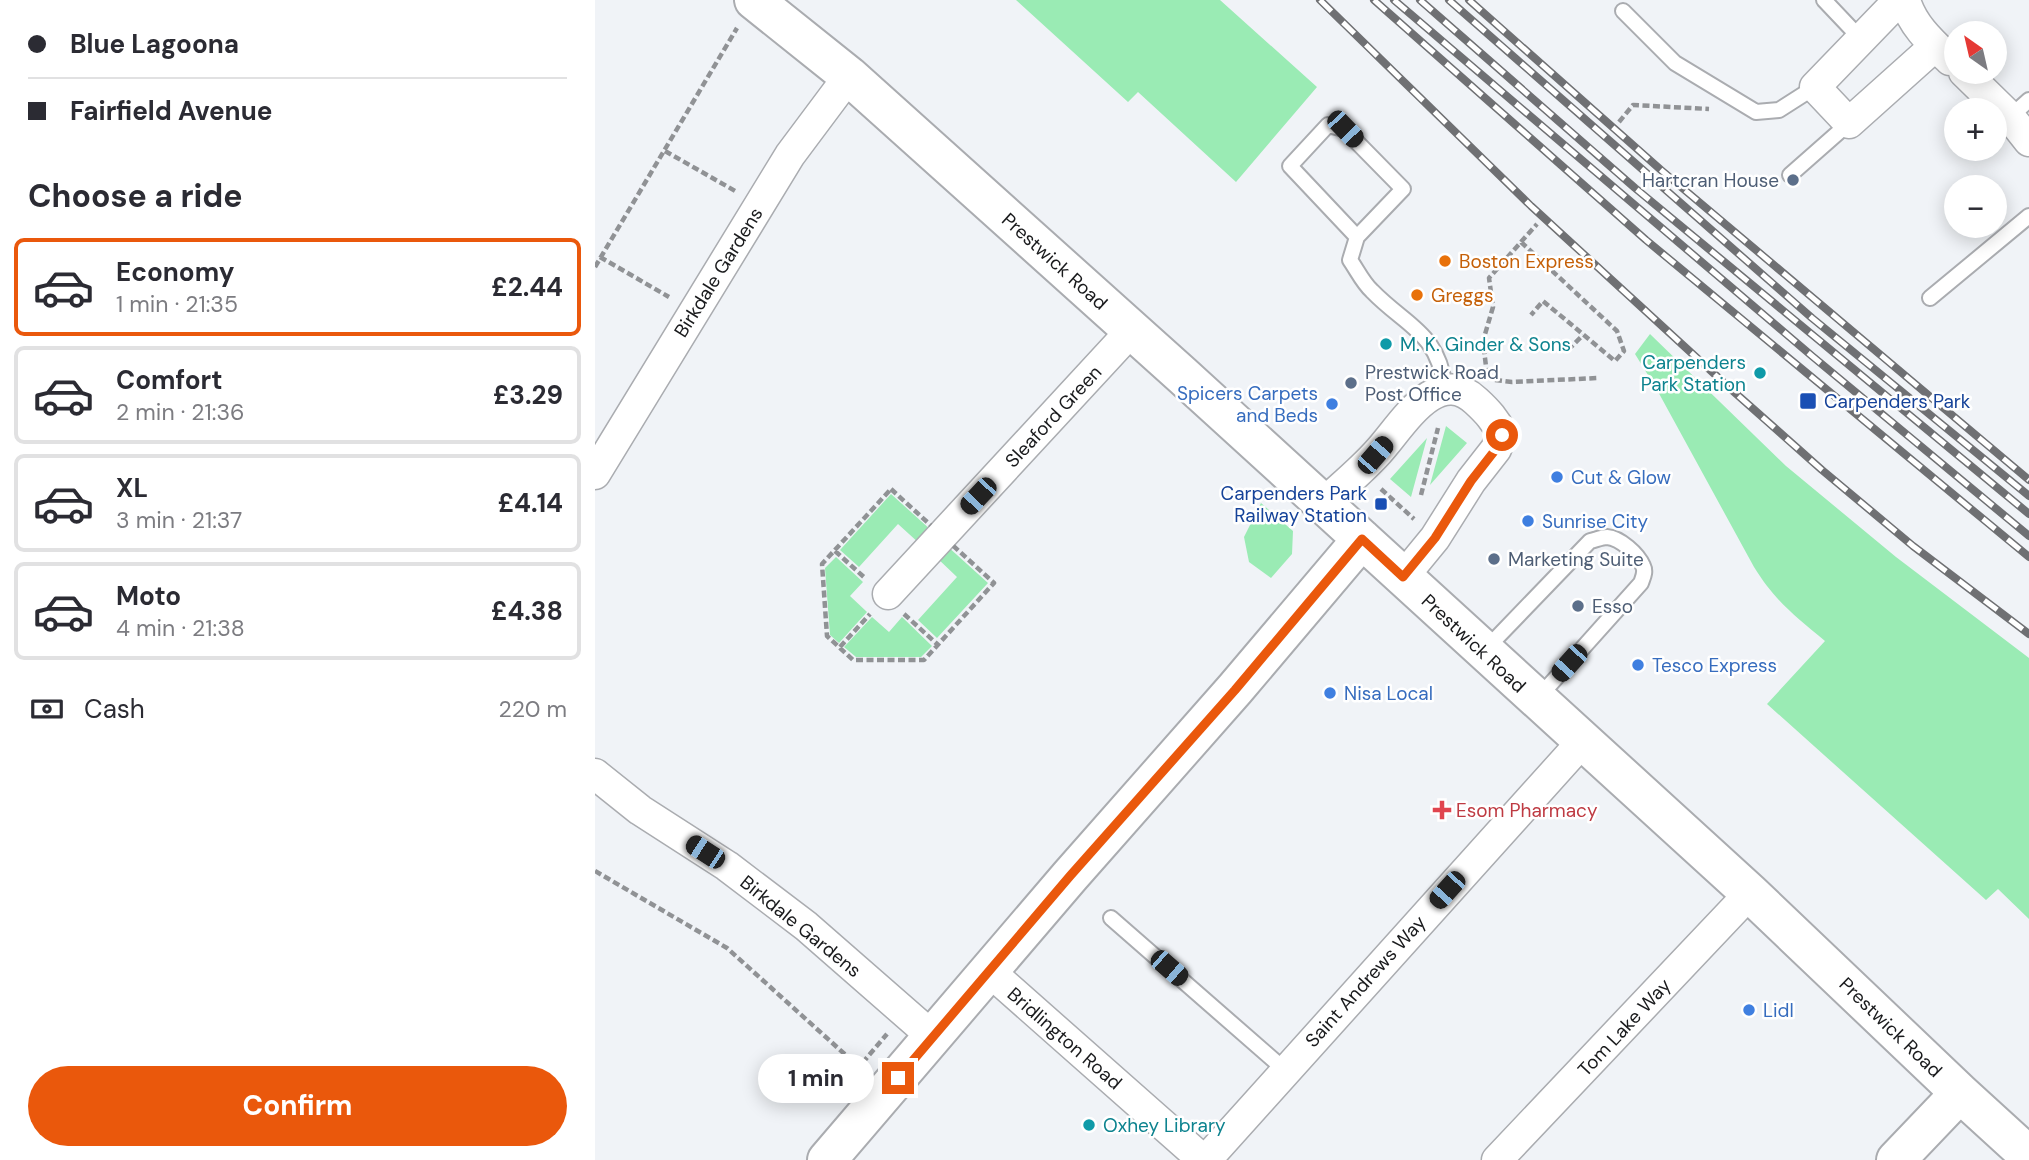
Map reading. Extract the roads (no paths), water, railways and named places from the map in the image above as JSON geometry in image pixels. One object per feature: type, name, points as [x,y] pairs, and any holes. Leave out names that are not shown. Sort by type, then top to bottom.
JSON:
[{"type":"main road","name":"Prestwick Road","points":[[749,17],[849,75],[1750,893],[2029,1156]]},
{"type":"main road","points":[[827,1160],[1235,690],[1362,539]]},
{"type":"main road","points":[[1896,1160],[1960,1093]]},
{"type":"street","points":[[1899,0],[1815,87],[1849,123],[1944,56]]},
{"type":"street","points":[[1905,0],[1909,15],[1944,53]]},
{"type":"street","name":"Birkdale Gardens","points":[[600,454],[694,311],[790,155],[849,75]]},
{"type":"street","points":[[1982,84],[2020,109],[2029,141]]},
{"type":"street","name":"Sleaford Green","points":[[888,594],[1132,330]]},
{"type":"street","points":[[1323,504],[1375,455],[1426,397],[1445,388],[1458,389],[1472,397],[1494,418],[1502,435],[1496,449],[1471,481],[1435,538],[1403,577]]},
{"type":"street","name":"Saint Andrews Way","points":[[1201,1159],[1285,1070],[1582,741]]},
{"type":"street","name":"Birkdale Gardens","points":[[595,774],[640,810],[727,866],[806,926],[933,1037]]},
{"type":"street","name":"Tom Lake Way","points":[[1497,1160],[1750,893]]},
{"type":"street","name":"Bridlington Road","points":[[989,971],[1201,1159]]},
{"type":"lane","points":[[1824,0],[1861,39]]},
{"type":"lane","points":[[1623,11],[1675,63],[1756,112],[1779,110],[1815,87]]},
{"type":"lane","points":[[1790,175],[1849,123]]},
{"type":"lane","points":[[1357,237],[1290,166],[1328,125],[1345,129],[1403,189],[1357,237],[1350,260],[1370,290],[1432,344],[1443,367],[1445,388]]},
{"type":"lane","points":[[1930,298],[2029,216]]},
{"type":"lane","points":[[1484,652],[1590,541],[1608,537],[1627,547],[1643,566],[1645,573],[1641,583],[1536,700]]},
{"type":"lane","points":[[1111,918],[1285,1070]]},
{"type":"railway","points":[[1320,0],[1531,206],[1733,391],[1913,546],[2029,634]]},
{"type":"railway","points":[[1374,0],[1646,240],[2029,557]]},
{"type":"railway","points":[[1394,0],[1812,356],[2029,536]]},
{"type":"railway","points":[[1420,0],[1635,188],[2029,514]]},
{"type":"railway","points":[[1449,0],[1812,318],[2029,496]]},
{"type":"railway","points":[[1469,0],[1661,170],[2029,480]]},
{"type":"place","name":"Hartcran House","points":[[1793,180]]},
{"type":"place","name":"Boston Express","points":[[1445,261]]},
{"type":"place","name":"Greggs","points":[[1417,295]]},
{"type":"place","name":"M. K. Ginder & Sons","points":[[1386,344]]},
{"type":"place","name":"Carpenders Park Station","points":[[1760,373]]},
{"type":"place","name":"Prestwick Road Post Office","points":[[1351,383]]},
{"type":"place","name":"Carpenders Park","points":[[1808,401]]},
{"type":"place","name":"Spicers Carpets and Beds","points":[[1332,404]]},
{"type":"place","name":"Cut & Glow","points":[[1557,477]]},
{"type":"place","name":"Carpenders Park Railway Station","points":[[1381,504]]},
{"type":"place","name":"Sunrise City","points":[[1528,521]]},
{"type":"place","name":"Marketing Suite","points":[[1494,559]]},
{"type":"place","name":"Esso","points":[[1578,606]]},
{"type":"place","name":"Tesco Express","points":[[1638,665]]},
{"type":"place","name":"Nisa Local","points":[[1330,693]]},
{"type":"place","name":"Esom Pharmacy","points":[[1442,810]]},
{"type":"place","name":"Lidl","points":[[1749,1010]]},
{"type":"place","name":"Oxhey Library","points":[[1089,1125]]}]
